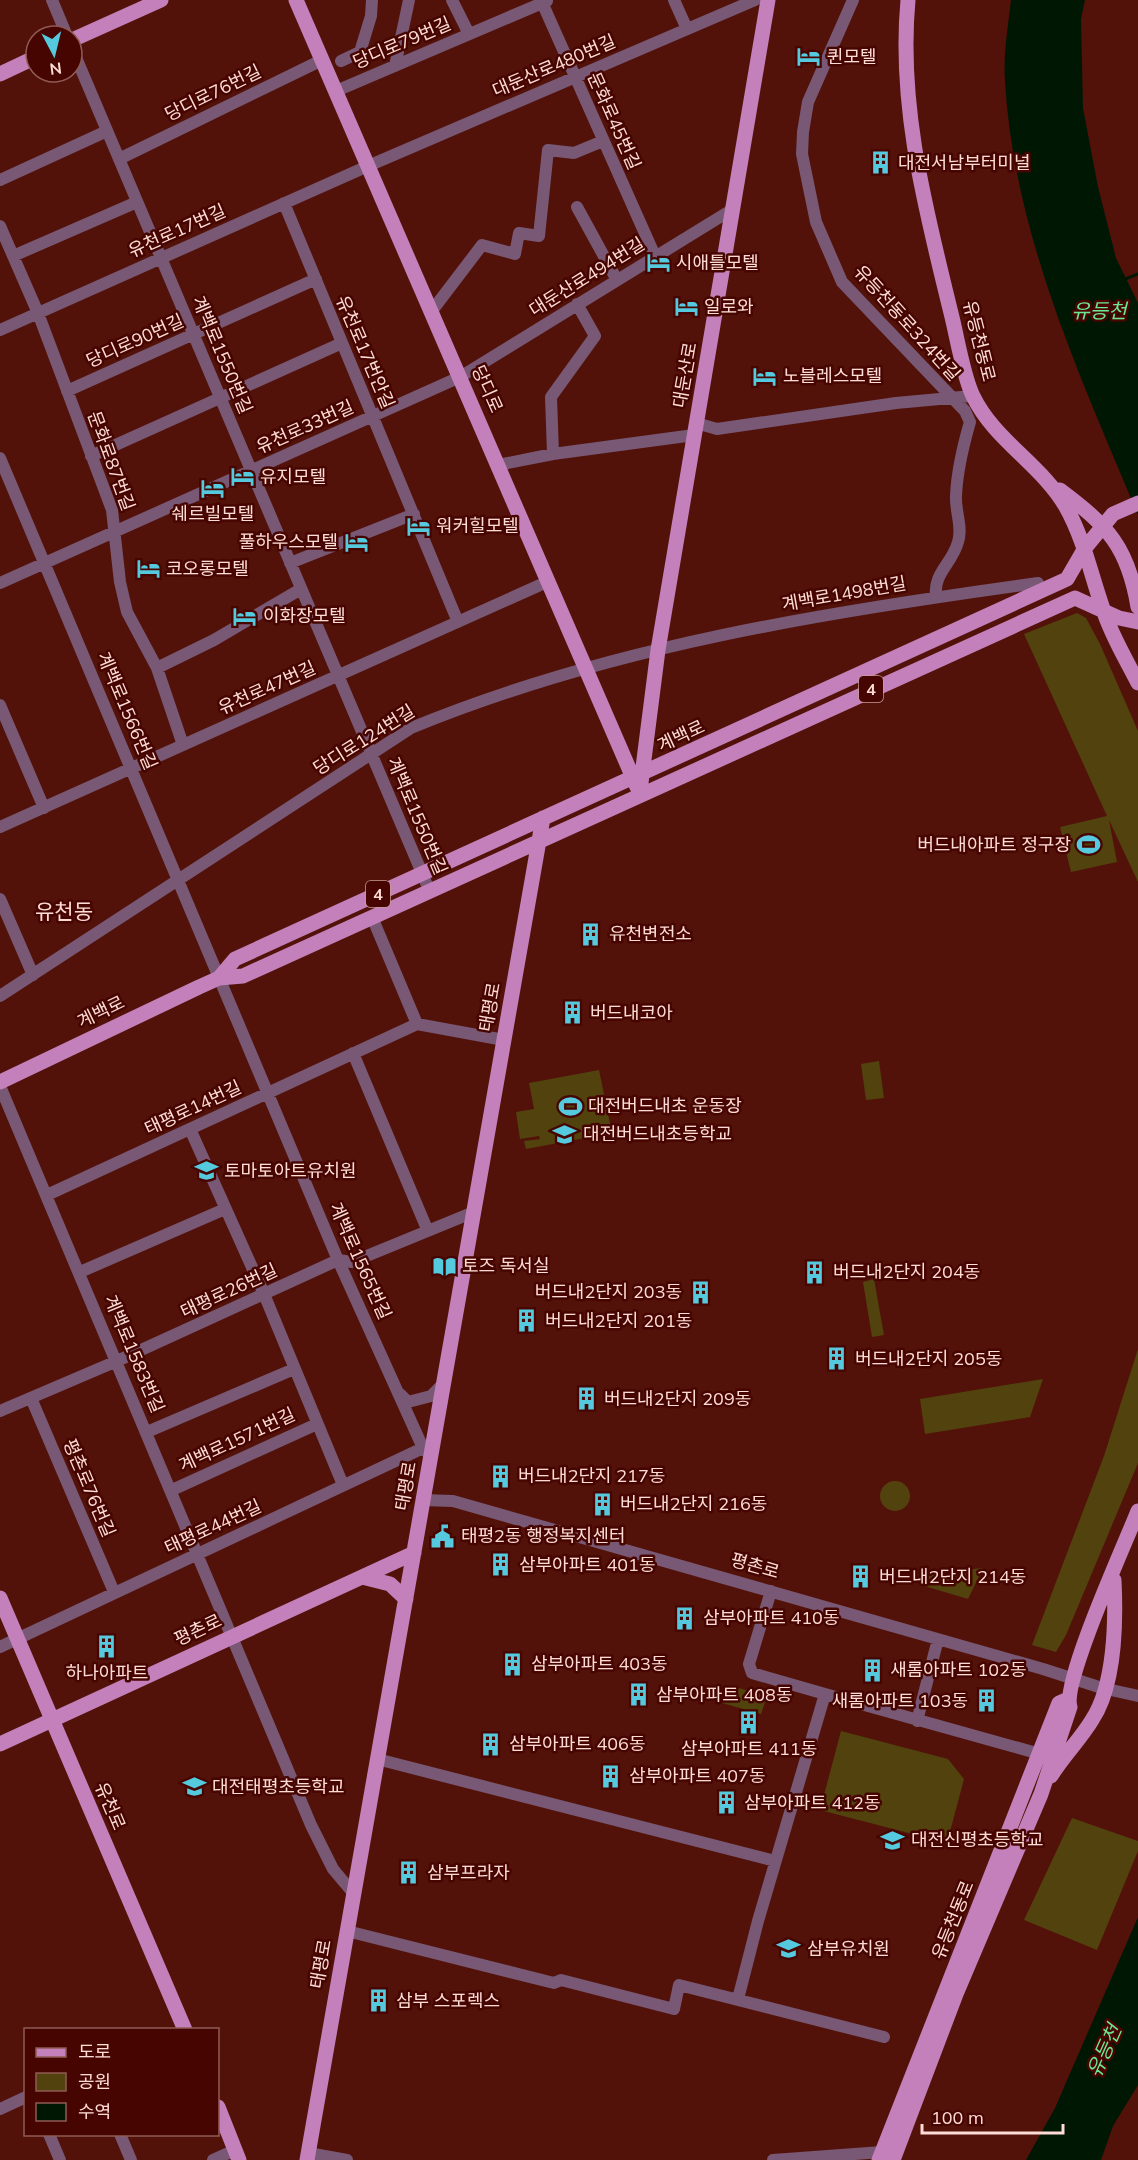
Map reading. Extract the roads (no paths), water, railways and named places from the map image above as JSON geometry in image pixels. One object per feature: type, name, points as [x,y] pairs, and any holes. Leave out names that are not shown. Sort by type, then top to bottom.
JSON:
[{"type":"main road","points":[[84,35],[161,0]]},
{"type":"main road","name":"당디로","points":[[296,0],[586,668],[638,777],[640,795]]},
{"type":"main road","name":"대둔산로","points":[[638,777],[768,0]]},
{"type":"main road","name":"유등천동로","points":[[908,0],[905,63],[913,142],[932,234],[972,396],[1003,437],[1041,476],[1065,506],[1085,548],[1103,611],[1138,683]]},
{"type":"main road","points":[[0,74],[24,63]]},
{"type":"main road","points":[[1041,476],[1086,510],[1103,525],[1117,543],[1123,552],[1133,579],[1138,607]]},
{"type":"main road","name":"계백로","points":[[219,978],[236,959],[1067,579],[1085,548],[1113,514],[1138,503]]},
{"type":"main road","points":[[1075,525],[1100,515],[1113,514]]},
{"type":"main road","name":"계백로","points":[[0,1084],[219,978],[243,976],[1075,598],[1119,618],[1138,622]]},
{"type":"main road","name":"태평로","points":[[307,2156],[414,1553],[423,1500],[427,1452],[444,1383],[543,818]]},
{"type":"main road","name":"유등천동로","points":[[885,2157],[1041,1794],[1070,1707],[1068,1699],[1074,1678],[1138,1511]]},
{"type":"main road","name":"평촌로","points":[[0,1744],[414,1553]]},
{"type":"main road","points":[[1041,1794],[1094,1718],[1105,1690],[1113,1642],[1113,1574]]},
{"type":"main road","points":[[362,1577],[390,1584],[406,1599]]},
{"type":"main road","name":"유천로","points":[[0,1598],[180,2028]]},
{"type":"main road","name":"유등천동로","points":[[885,2157],[1059,1703],[1068,1699]]},
{"type":"main road","points":[[219,2110],[237,2155]]},
{"type":"street","points":[[52,0],[62,24]]},
{"type":"street","points":[[341,61],[360,52],[371,16],[372,0]]},
{"type":"street","points":[[395,66],[409,0]]},
{"type":"street","points":[[452,0],[469,34]]},
{"type":"street","points":[[674,0],[687,29]]},
{"type":"street","name":"대둔산로480번길","points":[[368,165],[754,0]]},
{"type":"street","name":"유등천동로324번길","points":[[853,0],[812,92],[803,132],[802,154],[816,222],[842,282],[964,411],[970,422],[956,496],[958,542],[934,585],[936,597]]},
{"type":"street","name":"당디로79번길","points":[[336,91],[544,1]]},
{"type":"street","name":"문화로45번길","points":[[544,1],[574,77],[655,256]]},
{"type":"street","name":"당디로76번길","points":[[119,159],[322,60]]},
{"type":"street","name":"계백로1550번길","points":[[84,76],[430,892]]},
{"type":"street","points":[[0,180],[107,131]]},
{"type":"street","points":[[431,312],[482,245],[515,254],[519,233],[539,236],[548,150],[574,153],[603,141]]},
{"type":"street","name":"유천로17번길","points":[[0,330],[368,165]]},
{"type":"street","points":[[13,256],[137,202]]},
{"type":"street","name":"유천로17번안길","points":[[284,203],[458,622]]},
{"type":"street","points":[[577,207],[617,280]]},
{"type":"street","name":"대둔산로494번길","points":[[460,377],[733,209]]},
{"type":"street","name":"문화로87번길","points":[[0,226],[38,313],[112,510],[120,582],[127,612],[157,669],[183,745]]},
{"type":"street","name":"당디로90번길","points":[[67,391],[316,279]]},
{"type":"street","points":[[553,454],[551,397],[595,336],[577,304]]},
{"type":"street","points":[[91,456],[342,343]]},
{"type":"street","name":"유천로33번길","points":[[0,583],[460,377]]},
{"type":"street","points":[[498,465],[695,429],[717,429],[896,403],[972,396]]},
{"type":"street","name":"계백로1566번길","points":[[0,458],[219,978]]},
{"type":"street","points":[[290,563],[414,514]]},
{"type":"street","name":"유천로47번길","points":[[0,827],[549,581]]},
{"type":"street","name":"계백로1498번길","points":[[658,650],[760,626],[1038,583]]},
{"type":"street","points":[[157,669],[214,640],[301,589]]},
{"type":"street","points":[[586,668],[658,650]]},
{"type":"street","name":"당디로124번길","points":[[0,996],[411,728],[481,699],[586,668]]},
{"type":"street","points":[[0,705],[44,808]]},
{"type":"street","points":[[0,899],[33,975]]},
{"type":"street","points":[[372,917],[417,1024],[504,1040]]},
{"type":"street","name":"계백로1565번길","points":[[219,978],[338,1260],[427,1452]]},
{"type":"street","name":"태평로14번길","points":[[47,1195],[417,1024]]},
{"type":"street","points":[[353,1053],[427,1229]]},
{"type":"street","name":"계백로1583번길","points":[[0,1084],[311,1825],[333,1869],[354,1894]]},
{"type":"street","name":"계백로1571번길","points":[[190,1129],[264,1294],[343,1485]]},
{"type":"street","points":[[80,1272],[225,1209]]},
{"type":"street","name":"태평로26번길","points":[[0,1411],[117,1362],[338,1260],[352,1262],[427,1229],[474,1212]]},
{"type":"street","points":[[147,1432],[294,1369]]},
{"type":"street","points":[[399,1393],[408,1402],[431,1396],[444,1383]]},
{"type":"street","name":"평촌로76번길","points":[[31,1398],[114,1592]]},
{"type":"street","name":"계백로1571번길","points":[[172,1490],[317,1424]]},
{"type":"street","name":"태평로44번길","points":[[0,1647],[343,1485],[427,1452]]},
{"type":"street","name":"평촌로","points":[[423,1500],[453,1501],[939,1639],[1102,1688],[1138,1696]]},
{"type":"street","points":[[771,1591],[749,1664],[752,1673],[1040,1754]]},
{"type":"street","points":[[917,1721],[939,1639]]},
{"type":"street","points":[[738,1999],[775,1861],[825,1694]]},
{"type":"street","points":[[377,1759],[775,1861]]},
{"type":"street","points":[[347,1931],[554,1983],[561,1980],[674,2009],[679,1985],[884,2037]]},
{"type":"street","points":[[0,2109],[24,2098]]},
{"type":"street","points":[[50,2136],[60,2160]]},
{"type":"street","points":[[121,2136],[131,2160]]},
{"type":"street","points":[[213,2160],[237,2155]]},
{"type":"street","points":[[307,2156],[347,2160]]},
{"type":"street","points":[[773,2160],[885,2157]]},
{"type":"water","name":"유등천","points":[[1011,0],[1085,0],[1081,19],[1083,108],[1098,187],[1116,258],[1138,303],[1138,515],[1053,303],[1021,194],[1011,139],[1005,82],[1005,51]]},
{"type":"water","points":[[1138,1917],[1138,2085],[1113,2126],[1101,2160],[1026,2160],[1055,2108]]},
{"type":"waterway","points":[[1123,280],[1138,274]]},
{"type":"place","name":"퀸모텔","points":[[809,57]]},
{"type":"place","name":"대전서남부터미널","points":[[880,163]]},
{"type":"place","name":"시애틀모텔","points":[[658,263]]},
{"type":"place","name":"일로와","points":[[686,307]]},
{"type":"place","name":"노블레스모텔","points":[[765,376]]},
{"type":"place","name":"유지모텔","points":[[242,477]]},
{"type":"place","name":"쉐르빌모텔","points":[[213,488]]},
{"type":"place","name":"워커힐모텔","points":[[418,526]]},
{"type":"place","name":"풀하우스모텔","points":[[356,542]]},
{"type":"place","name":"코오롱모텔","points":[[148,569]]},
{"type":"place","name":"이화장모텔","points":[[245,616]]},
{"type":"place","name":"버드내아파트 정구장","points":[[1089,845]]},
{"type":"place","name":"유천변전소","points":[[591,934]]},
{"type":"place","name":"버드내코아","points":[[572,1013]]},
{"type":"place","name":"대전버드내초 운동장","points":[[570,1106]]},
{"type":"place","name":"대전버드내초등학교","points":[[565,1134]]},
{"type":"place","name":"토마토아트유치원","points":[[206,1171]]},
{"type":"place","name":"토즈 독서실","points":[[444,1266]]},
{"type":"place","name":"버드내2단지 204동","points":[[815,1272]]},
{"type":"place","name":"버드내2단지 203동","points":[[700,1292]]},
{"type":"place","name":"버드내2단지 201동","points":[[527,1321]]},
{"type":"place","name":"버드내2단지 205동","points":[[837,1359]]},
{"type":"place","name":"버드내2단지 209동","points":[[586,1399]]},
{"type":"place","name":"버드내2단지 217동","points":[[500,1476]]},
{"type":"place","name":"버드내2단지 216동","points":[[602,1504]]},
{"type":"place","name":"태평2동 행정복지센터","points":[[443,1536]]},
{"type":"place","name":"삼부아파트 401동","points":[[501,1565]]},
{"type":"place","name":"버드내2단지 214동","points":[[861,1577]]},
{"type":"place","name":"삼부아파트 410동","points":[[685,1618]]},
{"type":"place","name":"하나아파트","points":[[107,1647]]},
{"type":"place","name":"삼부아파트 403동","points":[[513,1664]]},
{"type":"place","name":"새롬아파트 102동","points":[[872,1670]]},
{"type":"place","name":"삼부아파트 408동","points":[[638,1695]]},
{"type":"place","name":"새롬아파트 103동","points":[[986,1701]]},
{"type":"place","name":"삼부아파트 411동","points":[[749,1723]]},
{"type":"place","name":"삼부아파트 406동","points":[[491,1744]]},
{"type":"place","name":"삼부아파트 407동","points":[[611,1776]]},
{"type":"place","name":"대전태평초등학교","points":[[194,1787]]},
{"type":"place","name":"삼부아파트 412동","points":[[726,1803]]},
{"type":"place","name":"대전신평초등학교","points":[[893,1840]]},
{"type":"place","name":"삼부프라자","points":[[409,1873]]},
{"type":"place","name":"삼부유치원","points":[[789,1949]]},
{"type":"place","name":"삼부 스포렉스","points":[[378,2001]]},
{"type":"district","name":"유천동","points":[[64,912]]}]
